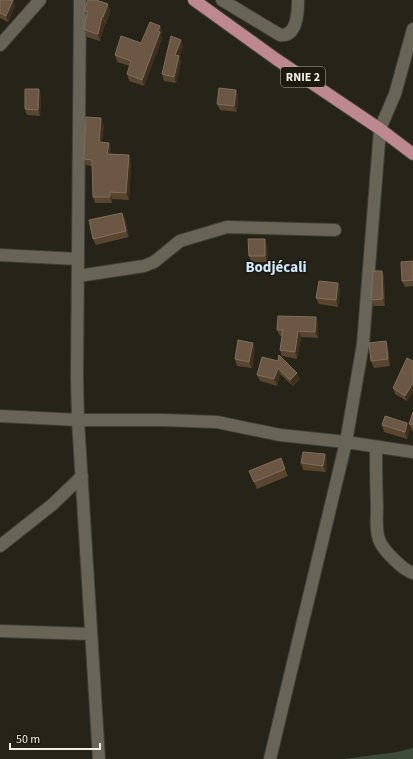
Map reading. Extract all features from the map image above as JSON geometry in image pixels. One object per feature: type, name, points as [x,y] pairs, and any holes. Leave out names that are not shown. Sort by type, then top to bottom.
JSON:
[{"type":"main road","name":"RNIE 2","points":[[194,0],[276,59],[380,129],[413,154]]},
{"type":"street","points":[[0,45],[40,0]]},
{"type":"street","points":[[80,0],[78,420],[99,759]]},
{"type":"street","points":[[222,0],[280,35],[285,36],[289,34],[295,25],[298,0]]},
{"type":"street","points":[[270,759],[346,442],[363,344],[380,129],[395,94],[413,29]]},
{"type":"street","points":[[78,276],[144,266],[154,262],[180,241],[227,227],[335,230]]},
{"type":"street","points":[[0,255],[78,259]]},
{"type":"street","points":[[0,416],[78,420],[163,420],[217,422],[280,435],[346,442],[413,452]]},
{"type":"street","points":[[376,447],[377,527],[380,542],[386,552],[409,572],[413,573]]},
{"type":"street","points":[[0,546],[53,504],[82,476]]},
{"type":"street","points":[[0,631],[91,634]]},
{"type":"green space","points":[[413,748],[413,759],[344,759],[397,752]]},
{"type":"building","points":[[0,0],[13,0],[6,16],[0,13]]},
{"type":"building","points":[[88,0],[96,0],[108,4],[102,17],[98,34],[85,30],[85,21],[88,12],[85,11],[85,8]]},
{"type":"building","points":[[150,22],[160,26],[158,31],[160,32],[142,80],[127,74],[131,61],[115,55],[121,36],[141,43]]},
{"type":"building","points":[[171,36],[181,40],[175,55],[179,56],[174,77],[162,74]]},
{"type":"building","points":[[219,88],[236,90],[234,106],[217,104]]},
{"type":"building","points":[[25,89],[39,89],[38,110],[25,109]]},
{"type":"building","points":[[86,117],[101,118],[99,142],[109,143],[107,154],[129,155],[126,193],[110,192],[110,197],[93,197],[92,160],[84,159]]},
{"type":"building","points":[[122,213],[126,231],[93,239],[89,220]]},
{"type":"building","points":[[248,239],[265,239],[265,256],[249,256]]},
{"type":"building","points":[[413,261],[413,280],[402,281],[401,262]]},
{"type":"building","points":[[373,271],[382,271],[383,299],[371,300]]},
{"type":"building","points":[[319,281],[338,283],[336,300],[316,298]]},
{"type":"building","points":[[278,316],[316,317],[315,332],[298,331],[295,352],[280,350],[283,330],[277,330]]},
{"type":"building","points":[[238,340],[253,343],[249,362],[235,359]]},
{"type":"building","points":[[386,341],[388,359],[371,361],[369,343]]},
{"type":"building","points":[[279,355],[297,373],[290,380],[278,368],[274,379],[257,375],[262,357],[278,361]]},
{"type":"building","points":[[407,358],[413,361],[413,383],[405,396],[393,388]]},
{"type":"building","points":[[413,412],[413,425],[409,424]]},
{"type":"building","points":[[385,416],[407,423],[405,432],[382,425]]},
{"type":"building","points":[[303,452],[325,454],[323,466],[301,463]]},
{"type":"building","points":[[281,458],[285,469],[254,482],[249,471]]},
{"type":"district","name":"Bodjécali","points":[[276,267]]}]
